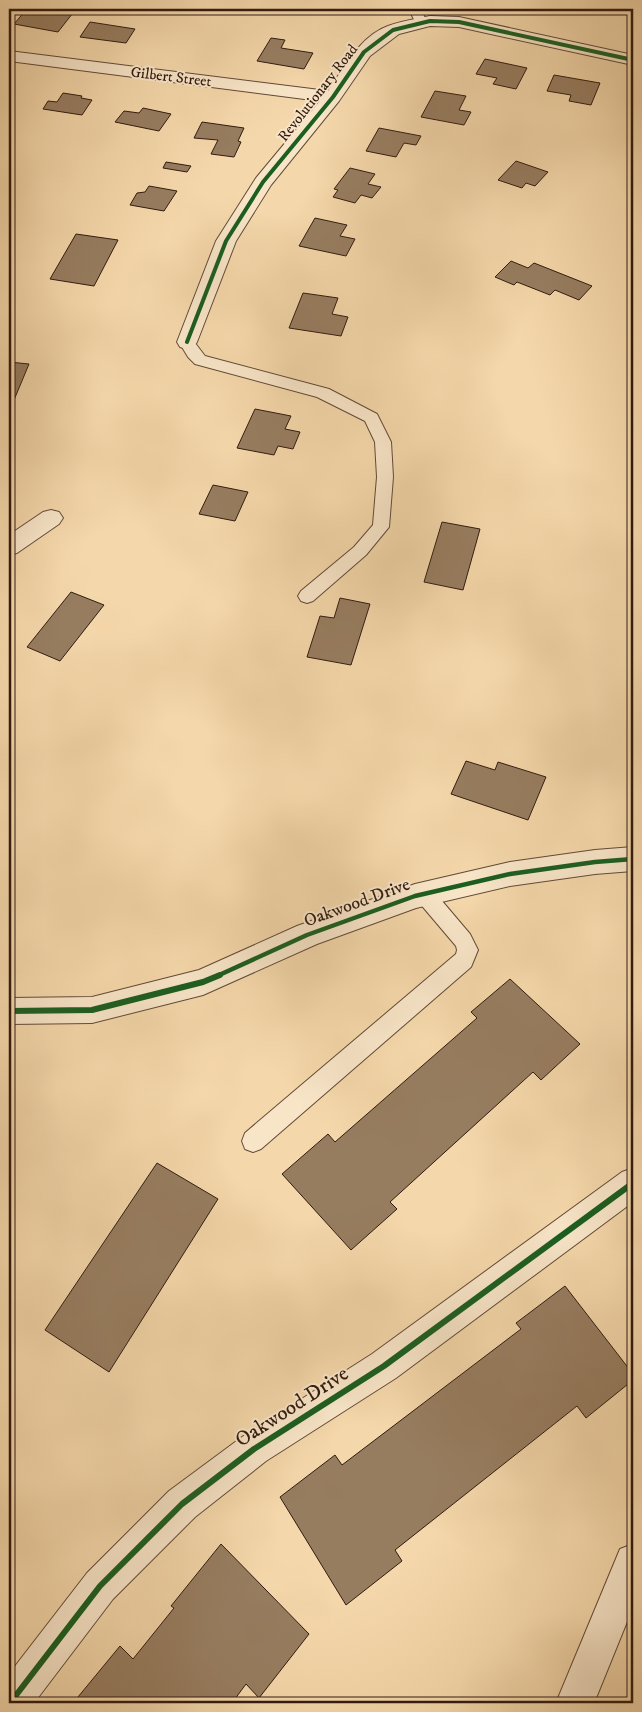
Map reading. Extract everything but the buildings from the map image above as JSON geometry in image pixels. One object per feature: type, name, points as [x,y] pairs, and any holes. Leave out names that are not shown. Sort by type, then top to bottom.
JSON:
[{"type":"street","name":"Revolutionary Road","points":[[187,342],[226,241],[263,182],[334,97],[364,52],[380,38],[418,16],[459,22],[633,60]]},
{"type":"street","name":"Gilbert Street","points":[[9,56],[334,97]]},
{"type":"street","points":[[9,547],[52,518]]},
{"type":"street","name":"Oakwood Drive","points":[[9,1011],[92,1010],[204,982],[307,935],[424,894],[510,874],[595,862],[633,859]]},
{"type":"street","name":"Oakwood Drive","points":[[10,1703],[100,1586],[182,1504],[254,1449],[384,1366],[633,1183]]},
{"type":"street","points":[[576,1703],[633,1562]]},
{"type":"lane","points":[[187,342],[193,353],[200,360],[258,374],[323,393],[371,418],[383,442],[385,477],[381,527],[360,551],[306,596]]},
{"type":"lane","points":[[253,1141],[464,960],[468,950],[463,940],[424,894]]},
{"type":"cycle path","points":[[187,342],[226,241],[263,182],[333,97],[364,52],[380,38],[393,30],[430,21],[459,22],[633,60]]},
{"type":"cycle path","points":[[9,1011],[92,1010],[203,982],[307,935],[415,896],[510,874],[595,862],[633,859]]},
{"type":"cycle path","points":[[10,1703],[100,1586],[182,1504],[254,1449],[384,1366],[633,1183]]}]
